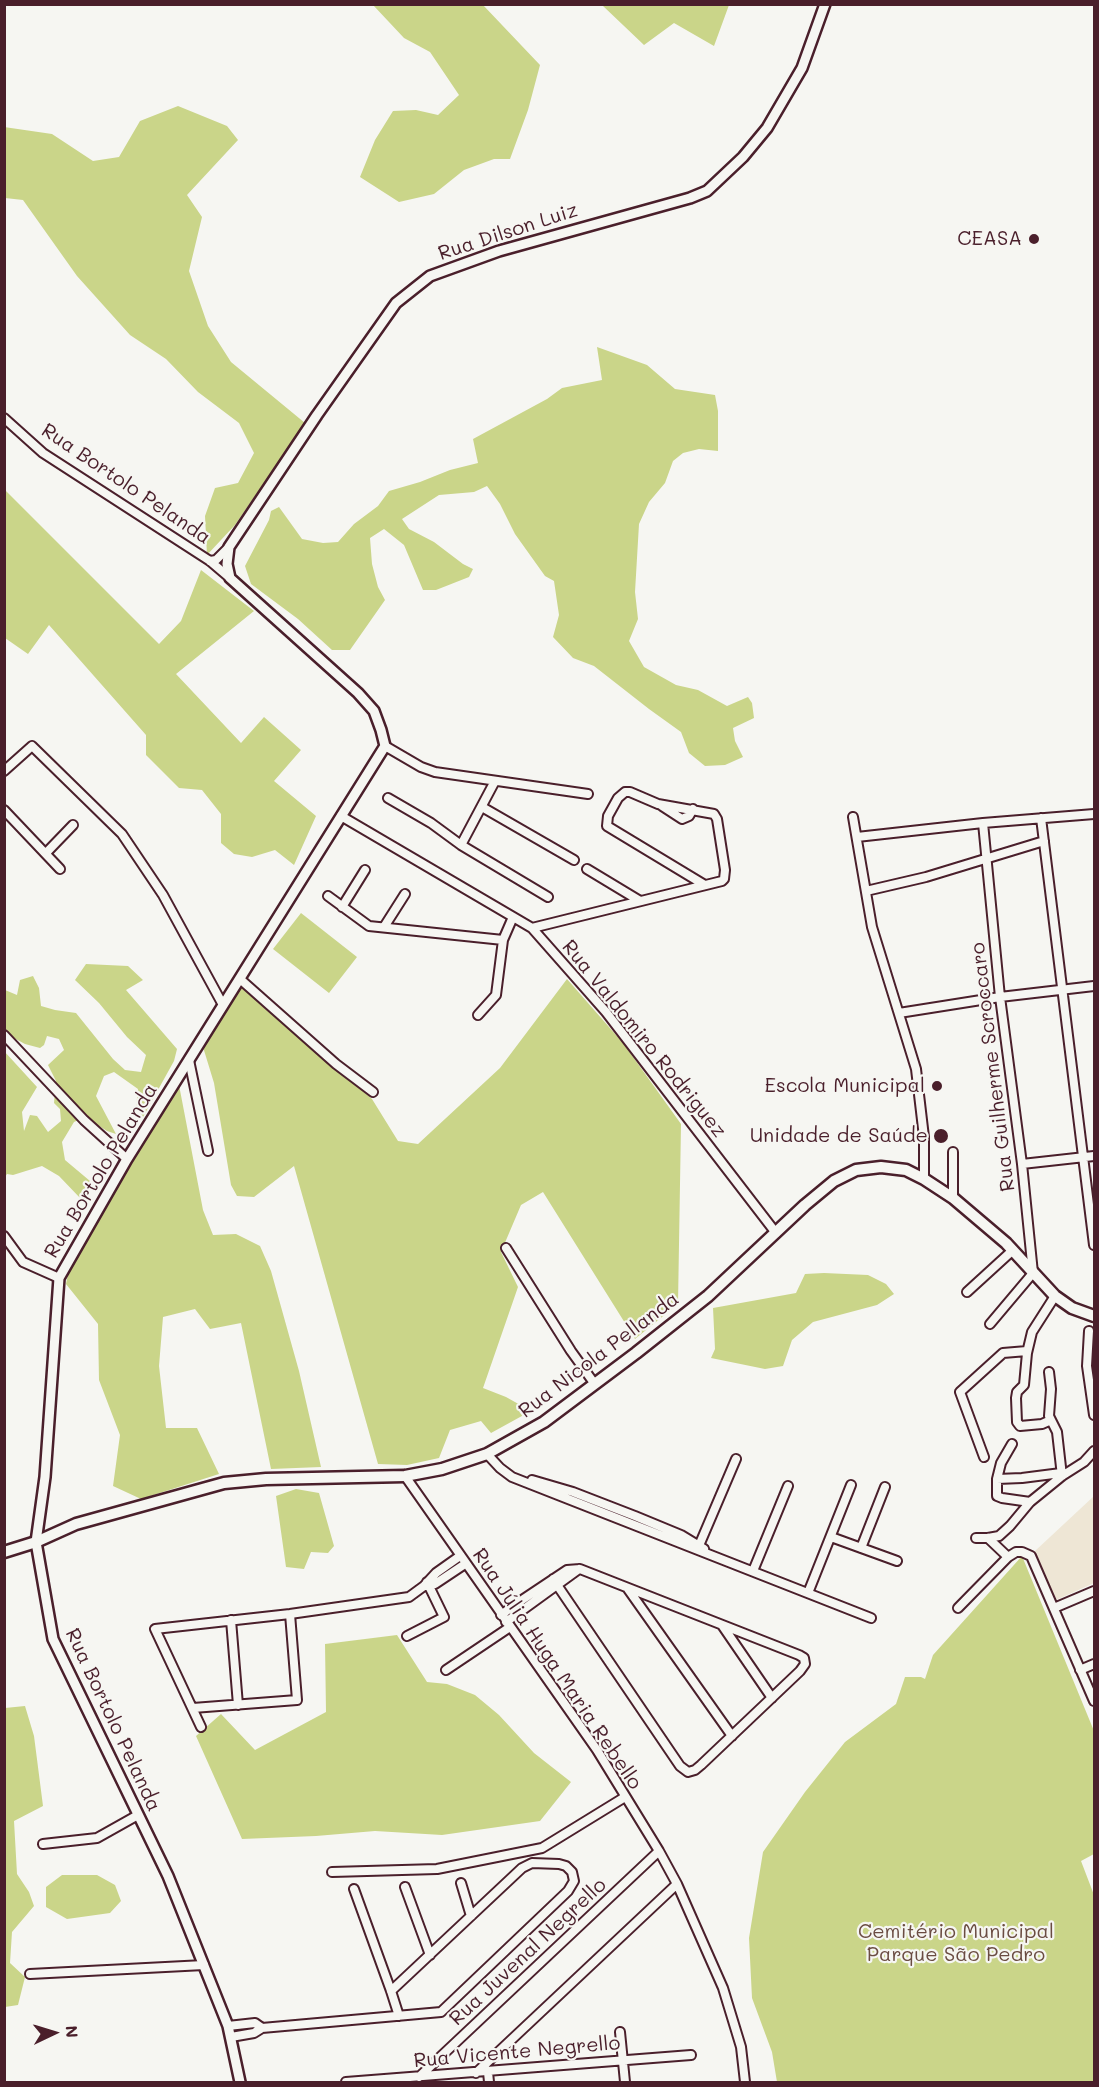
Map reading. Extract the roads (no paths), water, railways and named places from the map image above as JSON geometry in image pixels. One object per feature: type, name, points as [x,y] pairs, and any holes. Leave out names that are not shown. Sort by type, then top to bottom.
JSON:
[{"type":"main road","name":"Rua Nicola Pellanda","points":[[4,1552],[36,1542],[76,1524],[224,1483],[266,1479],[405,1476],[442,1469],[488,1454],[544,1422],[708,1296],[805,1205],[834,1181],[856,1170],[881,1167],[906,1170],[924,1179],[953,1198],[1013,1250],[1055,1296],[1072,1308],[1095,1316]]},
{"type":"street","name":"Rua Dilson Luiz","points":[[229,547],[317,415],[396,303],[430,276],[499,251],[690,198],[707,191],[743,157],[767,128],[802,68],[825,4]]},
{"type":"street","name":"Rua Bortolo Pelanda","points":[[4,418],[43,453],[210,561],[230,578],[358,693],[374,711],[384,746],[127,1159],[59,1278],[45,1477],[36,1542],[53,1640],[168,1876],[228,2026],[240,2082]]},
{"type":"street","points":[[210,561],[216,560],[229,547]]},
{"type":"street","name":"Rua Bortolo Pelanda","points":[[229,547],[227,564],[230,578]]},
{"type":"street","points":[[4,771],[32,746],[122,834],[164,895],[223,1005]]},
{"type":"street","points":[[384,746],[427,770],[588,794]]},
{"type":"street","points":[[461,845],[495,781]]},
{"type":"street","points":[[532,928],[722,881],[726,874],[717,819],[712,813],[658,804],[625,792],[618,798],[608,816],[606,824],[611,830],[703,884]]},
{"type":"street","points":[[388,798],[548,897]]},
{"type":"street","points":[[482,807],[574,860]]},
{"type":"street","points":[[4,810],[60,869]]},
{"type":"street","points":[[857,837],[983,823],[1095,814]]},
{"type":"street","name":"Rua Valdomiro Rodriguez","points":[[341,816],[532,928],[606,1012],[776,1233]]},
{"type":"street","points":[[853,817],[872,927],[916,1069],[924,1137],[924,1179]]},
{"type":"street","points":[[1041,818],[1095,1245]]},
{"type":"street","name":"Rua Guilherme Scroccaro","points":[[983,823],[1000,997],[1022,1164],[1033,1273]]},
{"type":"street","points":[[46,853],[73,825]]},
{"type":"street","points":[[866,891],[926,877],[1044,841]]},
{"type":"street","points":[[587,869],[640,901]]},
{"type":"street","points":[[342,907],[365,870]]},
{"type":"street","points":[[384,927],[405,894]]},
{"type":"street","points":[[328,896],[369,926],[503,940]]},
{"type":"street","points":[[478,1015],[496,995],[503,940],[513,917]]},
{"type":"street","points":[[240,978],[336,1064],[373,1092]]},
{"type":"street","points":[[899,1013],[1000,997],[1095,986]]},
{"type":"street","points":[[4,1035],[84,1120],[127,1159]]},
{"type":"street","points":[[189,1060],[208,1151]]},
{"type":"street","points":[[953,1152],[953,1198]]},
{"type":"street","points":[[1022,1164],[1095,1156]]},
{"type":"street","points":[[4,1236],[23,1262],[59,1278]]},
{"type":"street","points":[[506,1248],[594,1383]]},
{"type":"street","points":[[967,1292],[1013,1250]]},
{"type":"street","points":[[990,1324],[1033,1273]]},
{"type":"street","points":[[1051,1420],[1042,1424],[1020,1426],[1017,1422],[1017,1392],[1024,1384],[1027,1351],[1032,1332],[1055,1296]]},
{"type":"street","points":[[1089,1331],[1087,1366],[1095,1415]]},
{"type":"street","points":[[984,1457],[960,1392],[1003,1353],[1027,1351]]},
{"type":"street","points":[[1049,1372],[1051,1389],[1049,1416],[1057,1432],[1062,1474]]},
{"type":"street","points":[[1012,1444],[1001,1463],[997,1479],[997,1496],[1030,1502]]},
{"type":"street","points":[[976,1538],[999,1536],[1030,1502],[1062,1474],[1084,1462],[1095,1451]]},
{"type":"street","points":[[488,1454],[502,1470],[594,1504],[871,1618]]},
{"type":"street","points":[[699,1547],[736,1459]]},
{"type":"street","points":[[997,1479],[1062,1474]]},
{"type":"street","name":"Rua Júlia Huga Maria Rebello","points":[[405,1476],[597,1750],[659,1851],[723,1988],[741,2047],[745,2082]]},
{"type":"street","points":[[808,1593],[851,1485]]},
{"type":"street","points":[[753,1571],[788,1486]]},
{"type":"street","points":[[861,1548],[885,1487]]},
{"type":"street","points":[[831,1537],[897,1561]]},
{"type":"street","points":[[988,1538],[1008,1557]]},
{"type":"street","points":[[958,1608],[1008,1557],[1016,1552],[1031,1556],[1095,1701]]},
{"type":"street","points":[[427,1585],[436,1572],[460,1556]]},
{"type":"street","points":[[201,1726],[154,1629],[290,1614],[409,1597],[465,1563]]},
{"type":"street","points":[[446,1670],[555,1582],[580,1569],[804,1658],[805,1664],[732,1736],[690,1772],[684,1770],[555,1582]]},
{"type":"street","points":[[407,1636],[444,1617],[427,1585]]},
{"type":"street","points":[[627,1587],[732,1736]]},
{"type":"street","points":[[1054,1608],[1095,1591]]},
{"type":"street","points":[[193,1708],[297,1700],[290,1614]]},
{"type":"street","points":[[231,1620],[238,1705]]},
{"type":"street","points":[[721,1624],[772,1698]]},
{"type":"street","points":[[1080,1670],[1095,1664]]},
{"type":"street","points":[[332,1872],[437,1869],[542,1848],[625,1797]]},
{"type":"street","points":[[43,1844],[97,1838],[138,1815]]},
{"type":"street","name":"Rua Juvenal Negrello","points":[[419,2077],[659,1851]]},
{"type":"street","points":[[231,2037],[254,2033],[262,2028],[441,2012],[568,1891],[574,1881],[574,1875],[564,1864],[529,1864],[518,1871],[392,1991]]},
{"type":"street","points":[[461,1883],[471,1916]]},
{"type":"street","points":[[476,2073],[676,1884]]},
{"type":"street","points":[[405,1887],[430,1954]]},
{"type":"street","points":[[354,1888],[399,2016]]},
{"type":"street","points":[[30,1974],[204,1965]]},
{"type":"street","points":[[228,2026],[255,2023],[262,2028]]},
{"type":"street","points":[[620,2031],[625,2082]]},
{"type":"street","name":"Rua Vicente Negrello","points":[[346,2082],[691,2055]]},
{"type":"street","points":[[488,2072],[489,2082]]},
{"type":"place","name":"CEASA","points":[[1034,239]]},
{"type":"place","name":"Escola Municipal","points":[[937,1086]]},
{"type":"place","name":"Unidade de Saúde","points":[[941,1136]]},
{"type":"park label","name":"Cemitério Municipal Parque São Pedro","points":[[956,1944]]}]
